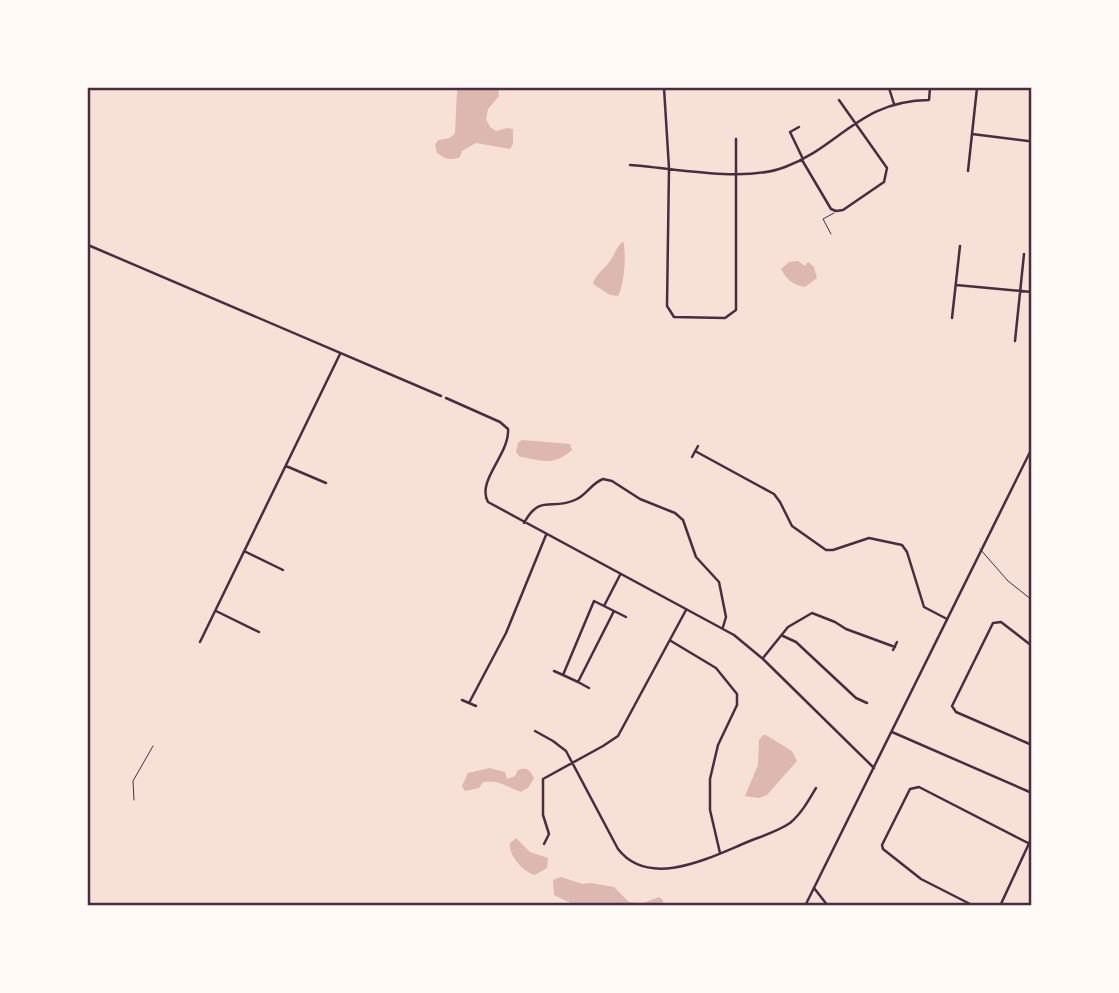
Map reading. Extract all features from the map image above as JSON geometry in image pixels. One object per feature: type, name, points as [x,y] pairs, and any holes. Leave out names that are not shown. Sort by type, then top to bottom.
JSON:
[{"type":"street","points":[[664,88],[668,168],[667,306],[670,313],[677,317],[724,318],[736,310],[736,139]]},
{"type":"street","points":[[889,88],[894,104]]},
{"type":"street","points":[[630,165],[737,174],[770,172],[802,159],[876,111],[894,104],[929,100],[930,88]]},
{"type":"street","points":[[968,171],[977,88]]},
{"type":"street","points":[[799,127],[790,132],[802,159],[831,209],[843,210],[884,182],[887,168],[839,100]]},
{"type":"street","points":[[972,134],[1028,141]]},
{"type":"street","points":[[88,245],[506,426],[508,437],[486,483],[485,496],[490,504],[723,629],[763,659],[874,768]]},
{"type":"street","points":[[952,318],[960,246]]},
{"type":"street","points":[[1015,341],[1024,254]]},
{"type":"street","points":[[956,285],[1031,292]]},
{"type":"street","points":[[200,642],[340,354]]},
{"type":"street","points":[[692,457],[698,446]]},
{"type":"street","points":[[805,905],[1031,448]]},
{"type":"street","points":[[695,451],[772,492],[792,526],[826,550],[834,550],[869,538],[902,545],[908,555],[924,607],[947,619]]},
{"type":"street","points":[[286,466],[326,483]]},
{"type":"street","points":[[524,523],[536,507],[571,502],[603,479],[612,481],[648,503],[675,513],[684,521],[696,557],[719,582],[726,617],[723,629]]},
{"type":"street","points":[[469,703],[506,633],[546,535]]},
{"type":"street","points":[[244,551],[283,570]]},
{"type":"street","points":[[604,606],[620,575]]},
{"type":"street","points":[[563,674],[594,601],[626,617]]},
{"type":"street","points":[[544,844],[549,834],[543,815],[542,780],[611,741],[621,732],[686,610]]},
{"type":"street","points":[[216,611],[260,632]]},
{"type":"street","points":[[578,682],[614,611]]},
{"type":"street","points":[[763,659],[788,627],[805,616],[815,614],[846,629],[895,646]]},
{"type":"street","points":[[1031,646],[1001,622],[993,623],[952,706],[956,712],[1031,746]]},
{"type":"street","points":[[782,635],[796,642],[856,698],[867,705],[870,698]]},
{"type":"street","points":[[670,641],[716,668],[737,694],[737,705],[718,745],[710,779],[710,808],[720,853]]},
{"type":"street","points":[[554,671],[589,688]]},
{"type":"street","points":[[462,699],[476,706]]},
{"type":"street","points":[[535,731],[559,744],[573,762],[617,847],[631,861],[647,867],[666,868],[696,863],[786,825],[799,814],[816,788]]},
{"type":"street","points":[[892,732],[1031,793]]},
{"type":"street","points":[[974,905],[920,879],[883,849],[882,845],[910,789],[919,787],[1030,845]]},
{"type":"street","points":[[1000,905],[1030,845],[1031,837]]},
{"type":"street","points":[[814,888],[828,905]]},
{"type":"lane","points":[[831,234],[824,219],[836,211]]},
{"type":"lane","points":[[980,549],[1008,581],[1031,600]]},
{"type":"lane","points":[[134,800],[132,781],[153,746]]},
{"type":"shaded area","points":[[459,88],[498,88],[499,96],[488,109],[486,119],[496,131],[513,129],[513,144],[510,149],[476,143],[462,151],[457,158],[448,159],[437,153],[435,145],[438,140],[450,138],[455,133]]},
{"type":"shaded area","points":[[623,241],[625,261],[622,285],[618,296],[610,295],[593,284]]},
{"type":"shaded area","points":[[798,261],[805,266],[808,262],[814,267],[817,278],[805,287],[791,281],[781,269],[789,262]]},
{"type":"shaded area","points":[[522,440],[570,444],[572,450],[553,460],[520,457],[516,452],[518,443]]},
{"type":"shaded area","points":[[763,735],[792,751],[797,761],[767,795],[759,798],[745,796],[758,765],[759,740]]},
{"type":"shaded area","points":[[490,768],[505,772],[507,779],[515,776],[518,770],[526,769],[534,778],[528,788],[521,792],[489,781],[483,782],[479,788],[465,791],[462,786],[468,773]]},
{"type":"shaded area","points":[[516,838],[530,852],[548,858],[547,868],[535,875],[521,867],[510,848],[510,843]]},
{"type":"shaded area","points":[[561,877],[583,884],[614,887],[629,902],[643,903],[659,897],[663,900],[663,905],[575,905],[554,895],[553,880]]}]
